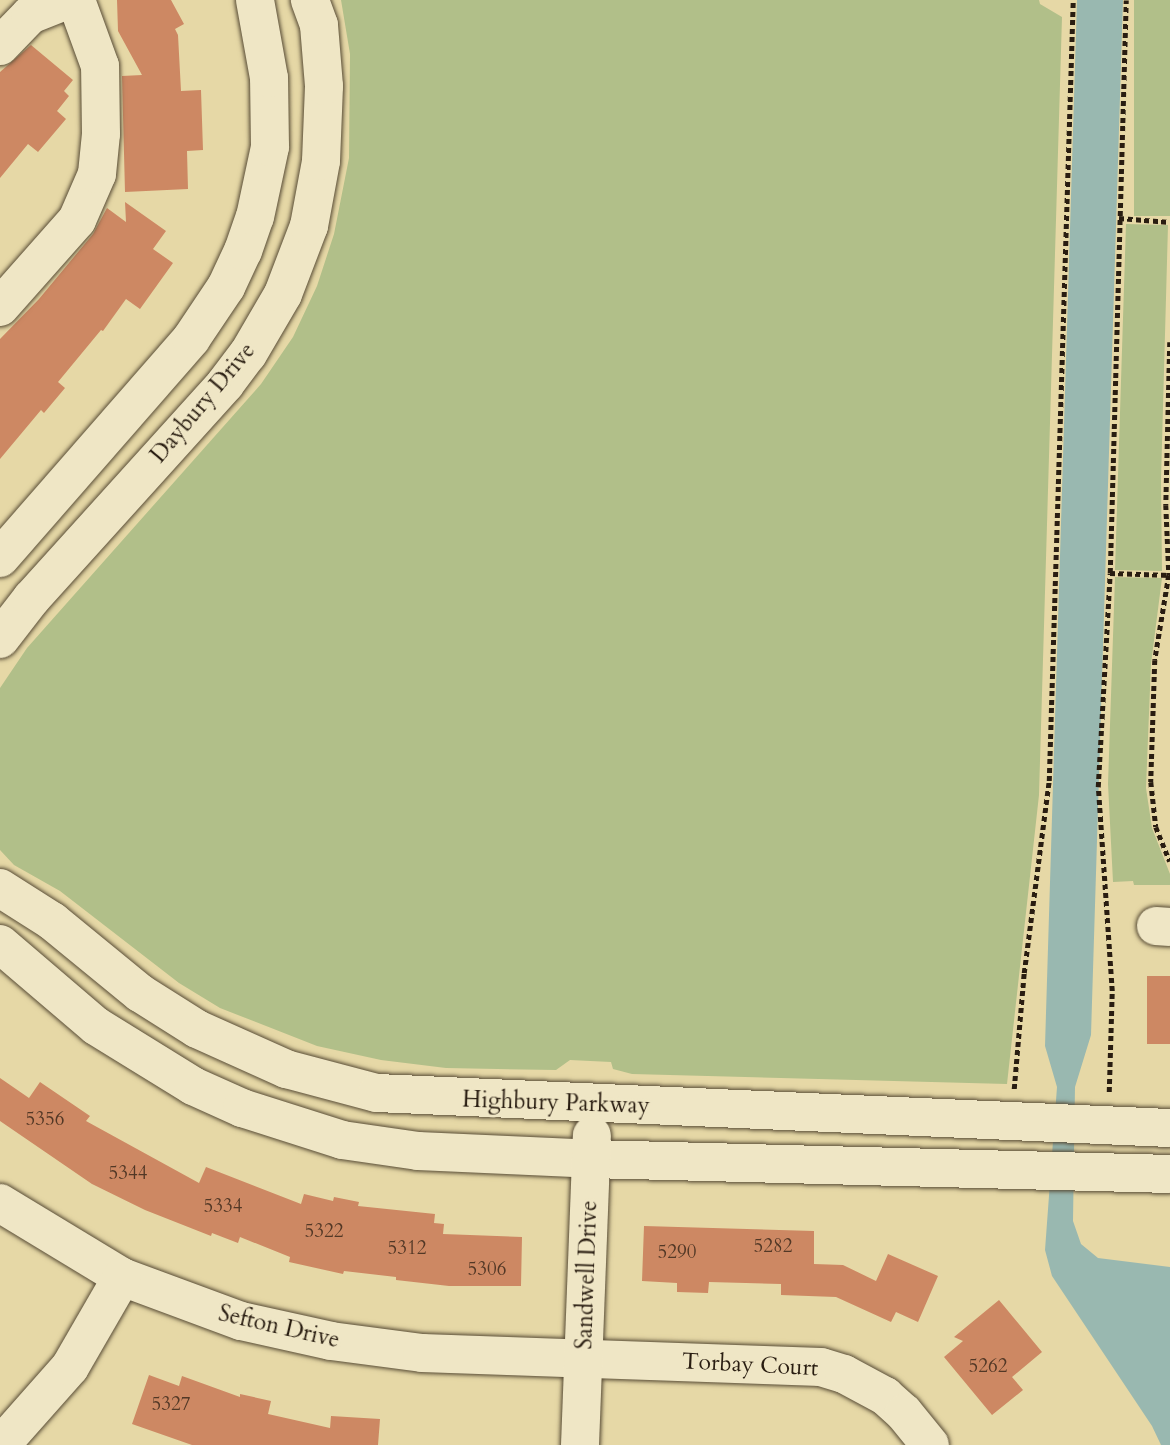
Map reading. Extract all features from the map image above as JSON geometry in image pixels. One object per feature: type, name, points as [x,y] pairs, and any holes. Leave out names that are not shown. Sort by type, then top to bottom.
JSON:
[{"type":"street","points":[[0,46],[30,15],[67,0]]},
{"type":"street","points":[[0,307],[77,220],[90,196],[97,174],[101,134],[100,66],[76,0]]},
{"type":"street","points":[[0,558],[191,339],[226,287],[243,251],[258,206],[270,147],[269,78],[255,0]]},
{"type":"street","name":"Daybury Drive","points":[[0,639],[31,599],[225,384],[248,354],[283,294],[309,226],[321,161],[324,86],[319,25],[310,0]]},
{"type":"street","name":"Highbury Parkway","points":[[0,888],[52,921],[108,969],[169,1012],[236,1049],[286,1069],[377,1093],[594,1105],[1170,1128]]},
{"type":"street","points":[[0,944],[96,1026],[132,1051],[193,1086],[298,1128],[381,1148],[592,1159],[1170,1174]]},
{"type":"street","name":"Sandwell Drive","points":[[580,1445],[594,1105]]},
{"type":"street","name":"Sefton Drive","points":[[0,1203],[122,1277],[202,1309],[331,1341],[422,1353],[584,1357]]},
{"type":"street","points":[[1,1445],[70,1367],[122,1277]]},
{"type":"street","name":"Torbay Court","points":[[584,1357],[821,1367],[844,1374],[885,1396],[904,1413],[930,1445]]},
{"type":"path","points":[[1014,1096],[1024,972],[1049,781],[1073,0]]},
{"type":"path","points":[[1109,1093],[1112,991],[1098,787],[1110,573],[1126,0]]},
{"type":"path","points":[[1119,218],[1170,222]]},
{"type":"path","points":[[1170,342],[1170,575],[1155,660],[1151,782],[1156,827],[1170,861]]},
{"type":"path","points":[[1110,573],[1170,575]]},
{"type":"green space","points":[[341,0],[1039,0],[1040,4],[1062,17],[1039,795],[1007,1084],[632,1074],[613,1069],[611,1062],[570,1060],[556,1070],[446,1068],[381,1060],[317,1046],[220,1008],[179,983],[60,891],[14,865],[0,850],[0,688],[27,648],[261,384],[293,337],[317,286],[334,234],[349,158],[350,54]]},
{"type":"green space","points":[[1134,0],[1170,0],[1170,216],[1134,216]]},
{"type":"green space","points":[[1126,224],[1168,225],[1161,480],[1162,571],[1115,570]]},
{"type":"green space","points":[[1115,577],[1162,578],[1151,664],[1146,788],[1152,828],[1170,874],[1170,885],[1113,882],[1108,784]]},
{"type":"water","points":[[1077,0],[1123,0],[1091,1035],[1075,1087],[1073,1221],[1081,1244],[1098,1258],[1170,1267],[1170,1445],[1161,1445],[1152,1426],[1052,1276],[1045,1250],[1057,1087],[1045,1046]]},
{"type":"building","points":[[117,0],[171,0],[184,24],[175,29],[178,35],[181,91],[201,90],[203,150],[187,151],[188,189],[125,192],[122,76],[142,75],[118,31]]},
{"type":"building","points":[[31,45],[73,80],[64,91],[69,96],[57,111],[66,119],[38,152],[28,144],[0,178],[0,72]]},
{"type":"building","points":[[125,202],[166,231],[153,249],[173,263],[140,309],[126,299],[103,331],[101,330],[58,382],[65,388],[44,413],[41,410],[0,459],[0,339],[39,299],[93,234],[107,208],[126,222]]},
{"type":"building","points":[[1147,976],[1170,976],[1170,1044],[1147,1044]]},
{"type":"building","points":[[0,1078],[29,1098],[40,1082],[90,1116],[86,1121],[199,1183],[206,1167],[301,1204],[304,1194],[333,1201],[334,1197],[359,1202],[358,1206],[435,1214],[434,1223],[444,1224],[443,1234],[522,1237],[521,1286],[449,1286],[344,1271],[343,1274],[289,1262],[290,1257],[240,1237],[238,1243],[212,1233],[211,1236],[145,1210],[92,1184],[0,1121]]},
{"type":"building","points":[[644,1226],[814,1231],[814,1264],[843,1265],[876,1281],[888,1254],[938,1276],[918,1322],[896,1312],[891,1322],[836,1297],[781,1295],[781,1284],[709,1282],[708,1293],[677,1292],[677,1283],[642,1281]]},
{"type":"building","points":[[999,1300],[1042,1352],[1012,1377],[1023,1390],[992,1415],[944,1357],[963,1341],[954,1337]]},
{"type":"building","points":[[149,1375],[179,1386],[182,1376],[240,1397],[240,1394],[271,1401],[268,1414],[330,1428],[331,1416],[380,1419],[378,1445],[192,1445],[132,1424]]}]
